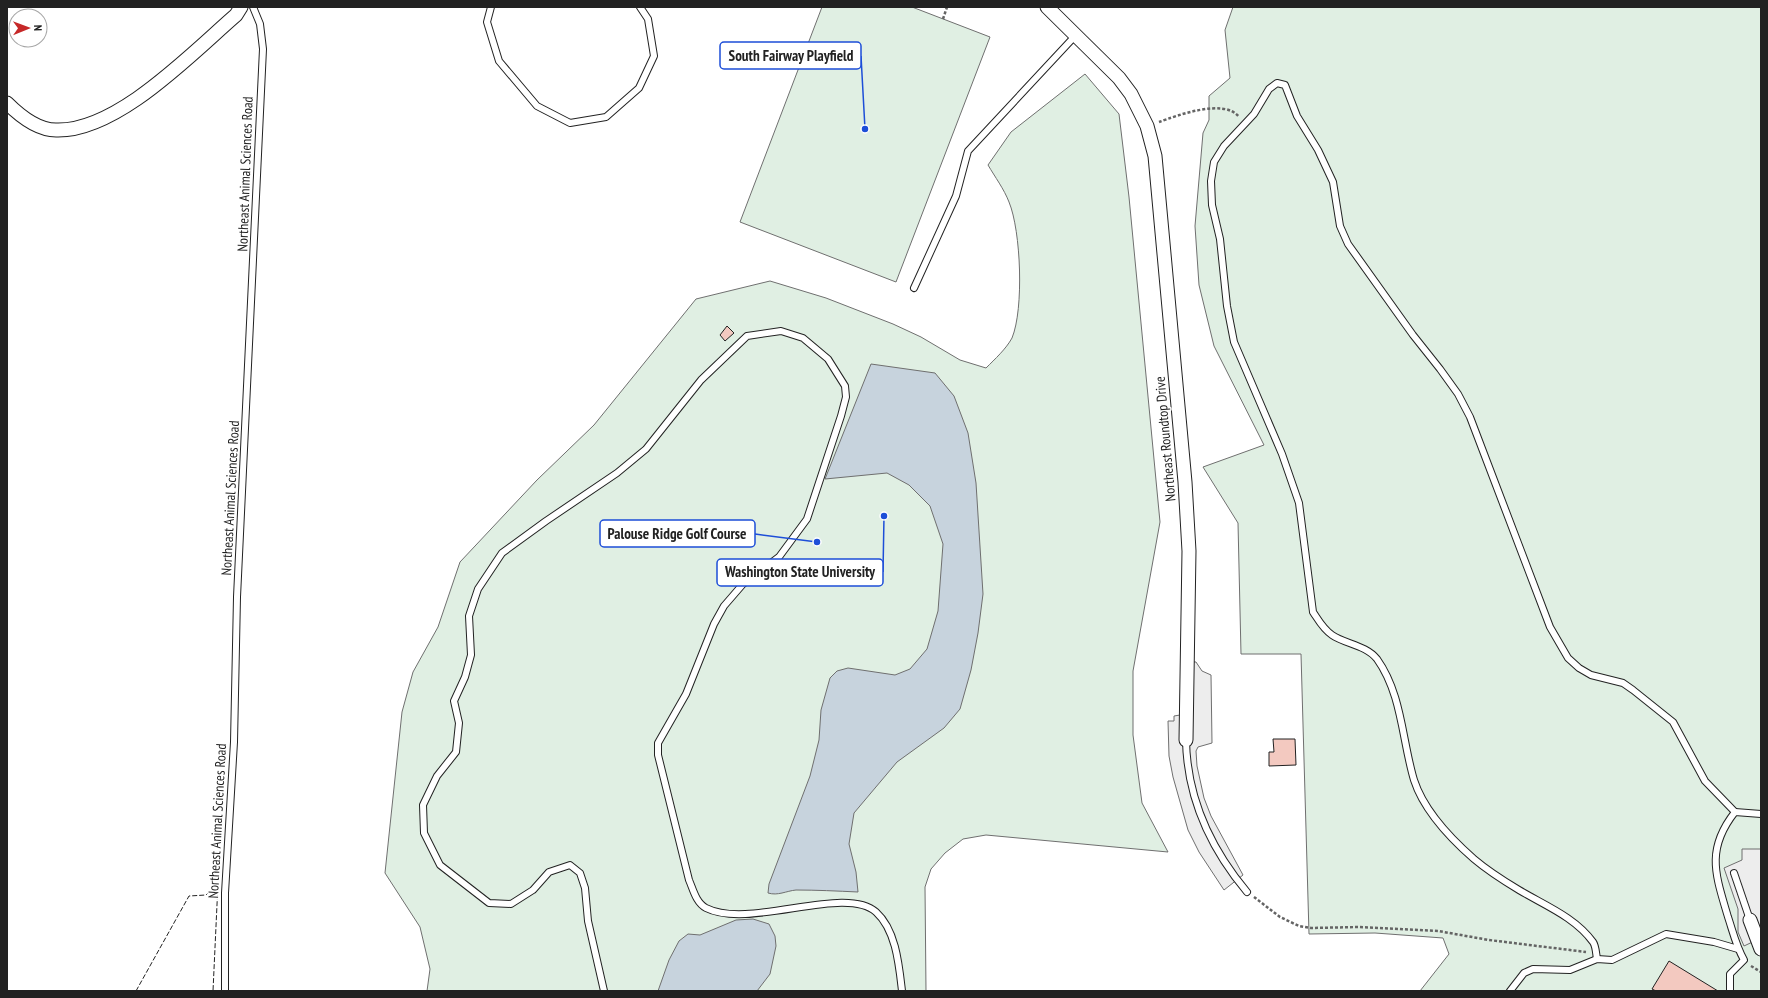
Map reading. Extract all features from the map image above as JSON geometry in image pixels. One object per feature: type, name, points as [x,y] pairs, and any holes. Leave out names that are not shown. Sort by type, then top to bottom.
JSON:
[{"type":"street","points":[[7,103],[35,125],[55,130],[77,129],[107,117],[155,85],[236,14],[241,7]]},
{"type":"street","name":"Northeast Roundtop Drive","points":[[1047,7],[1119,78],[1131,94],[1147,126],[1154,156],[1186,482],[1189,551],[1186,740]]},
{"type":"street","points":[[1750,920],[1761,949]]},
{"type":"lane","name":"Northeast Animal Sciences Road","points":[[225,991],[225,893],[234,742],[237,597],[262,49],[260,24],[253,7]]},
{"type":"lane","points":[[491,7],[487,22],[499,61],[537,106],[570,124],[606,117],[639,88],[654,56],[648,19],[640,7]]},
{"type":"lane","points":[[914,288],[956,196],[968,151],[1076,35]]},
{"type":"lane","points":[[1598,959],[1594,943],[1583,931],[1566,917],[1519,890],[1474,859],[1434,818],[1414,782],[1398,708],[1392,686],[1385,672],[1376,657],[1364,649],[1333,636],[1322,627],[1313,612],[1299,503],[1282,454],[1234,342],[1227,306],[1220,239],[1212,205],[1211,181],[1214,162],[1224,146],[1254,114],[1269,89],[1277,83],[1285,85],[1296,116],[1318,150],[1333,182],[1340,226],[1348,244],[1413,335],[1445,375],[1458,394],[1470,417],[1550,627],[1568,658],[1591,675],[1623,683],[1673,722],[1705,781],[1735,812],[1761,814]]},
{"type":"lane","points":[[604,991],[588,921],[585,888],[580,873],[570,865],[560,867],[550,872],[533,890],[511,904],[489,903],[440,865],[424,833],[423,805],[437,776],[456,752],[459,724],[454,701],[465,677],[471,655],[469,616],[478,589],[502,554],[546,521],[617,474],[646,449],[700,380],[747,336],[781,331],[803,338],[828,359],[845,386],[846,397],[841,416],[807,519],[779,557],[743,584],[724,606],[714,624],[686,694],[658,743],[658,755],[689,880],[696,898],[705,907],[718,911],[759,913],[830,902],[858,904],[875,911],[889,931],[897,954],[902,991]]},
{"type":"lane","name":"Northeast Roundtop Drive","points":[[1186,740],[1187,763],[1199,811],[1212,843],[1247,892]]},
{"type":"lane","points":[[1730,991],[1730,974],[1744,960],[1738,949],[1717,883],[1716,869],[1717,850],[1724,827],[1735,812]]},
{"type":"lane","points":[[1734,873],[1750,920]]},
{"type":"lane","points":[[1510,991],[1524,973],[1533,969],[1570,970],[1598,959],[1612,960],[1666,934],[1714,942],[1738,949]]},
{"type":"path","points":[[942,19],[947,7]]},
{"type":"path","points":[[1147,126],[1179,115],[1225,108],[1235,112],[1245,125]]},
{"type":"path","points":[[1247,892],[1280,917],[1299,926],[1311,928],[1438,931],[1489,940],[1578,950],[1589,953],[1598,959]]},
{"type":"green space","points":[[822,7],[912,7],[990,37],[896,282],[740,222]]},
{"type":"green space","points":[[1233,7],[1761,7],[1761,991],[1420,991],[1449,954],[1443,938],[1375,933],[1309,934],[1301,654],[1241,654],[1238,523],[1203,467],[1264,445],[1214,346],[1199,285],[1195,226],[1203,133],[1209,120],[1209,96],[1230,78],[1225,30]]},
{"type":"green space","points":[[1085,74],[1119,114],[1129,197],[1160,522],[1133,671],[1133,735],[1142,803],[1168,852],[986,835],[963,839],[945,853],[931,869],[925,887],[926,991],[427,991],[430,969],[420,927],[385,873],[402,712],[413,672],[438,627],[460,562],[537,480],[594,425],[696,299],[770,281],[826,298],[893,324],[921,337],[960,360],[986,368],[1004,350],[1012,338],[1016,325],[1018,309],[1020,270],[1013,215],[1005,192],[988,165],[1011,132]]},
{"type":"shaded area","points":[[871,364],[935,373],[954,396],[968,433],[976,483],[983,594],[978,633],[971,670],[960,709],[944,728],[897,762],[854,813],[849,844],[856,872],[858,892],[796,890],[772,894],[768,893],[769,884],[810,776],[819,740],[821,710],[830,678],[837,671],[848,668],[895,675],[910,669],[927,649],[938,611],[943,544],[930,506],[909,485],[887,473],[825,479]]},
{"type":"shaded area","points":[[1181,661],[1196,662],[1202,671],[1211,675],[1212,743],[1198,747],[1196,751],[1197,766],[1204,798],[1211,816],[1243,875],[1224,890],[1199,852],[1188,830],[1173,777],[1169,756],[1168,721],[1174,721],[1174,716],[1180,715]]},
{"type":"shaded area","points":[[1742,849],[1761,849],[1761,938],[1744,946],[1738,932],[1738,909],[1724,868],[1742,860]]},
{"type":"shaded area","points":[[753,919],[769,924],[775,936],[776,946],[770,974],[757,991],[658,991],[669,960],[679,941],[688,934],[700,935],[736,920]]},
{"type":"building","points":[[727,326],[734,333],[725,341],[720,335]]},
{"type":"building","points":[[1273,739],[1295,739],[1296,765],[1269,766],[1269,752],[1274,752]]},
{"type":"building","points":[[1669,961],[1718,991],[1656,991],[1652,989]]},
{"type":"fence","points":[[136,991],[189,896],[206,895],[218,883],[213,991]]},
{"type":"place","name":"South Fairway Playfield","points":[[865,129]]},
{"type":"place","name":"Washington State University","points":[[884,516]]},
{"type":"place","name":"Palouse Ridge Golf Course","points":[[817,542]]}]
